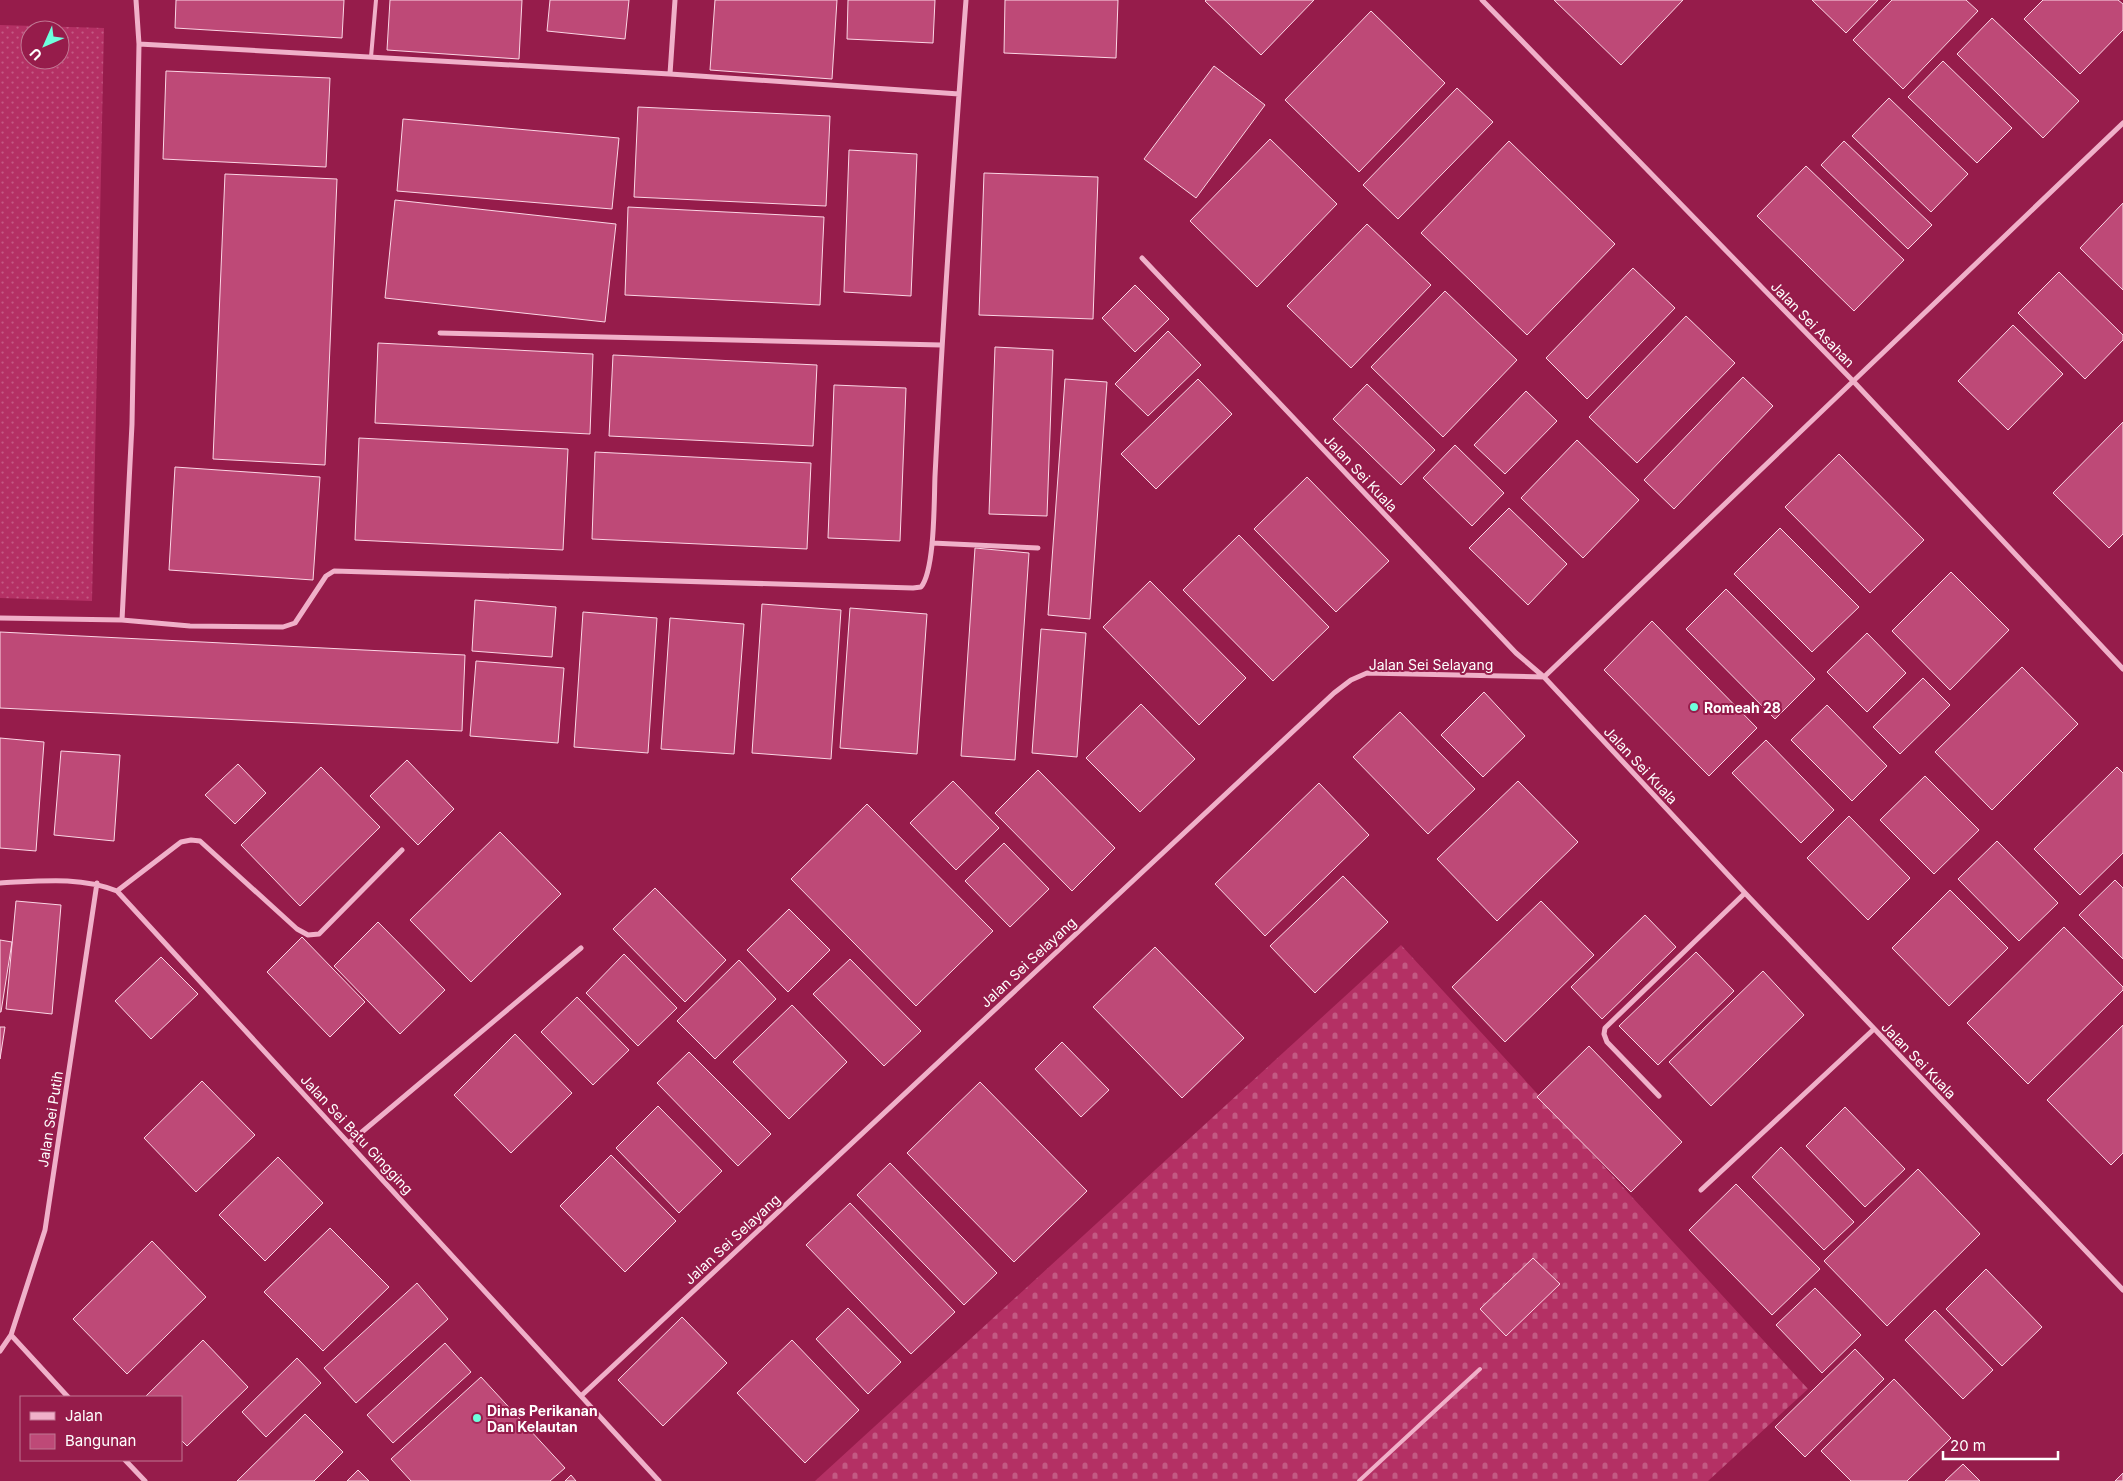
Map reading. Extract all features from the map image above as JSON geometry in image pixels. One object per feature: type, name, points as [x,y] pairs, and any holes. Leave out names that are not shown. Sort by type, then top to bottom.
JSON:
[{"type":"street","points":[[122,620],[132,424],[139,44],[136,0]]},
{"type":"street","points":[[670,74],[676,0]]},
{"type":"street","points":[[0,618],[122,620],[190,626],[289,626],[295,623],[326,576],[334,571],[913,588],[921,586],[927,580],[932,542],[941,345],[966,0]]},
{"type":"street","name":"Jalan Sei Asahan","points":[[1482,0],[1854,382],[2123,668]]},
{"type":"street","points":[[139,44],[670,74],[959,94]]},
{"type":"street","points":[[1544,677],[2123,123]]},
{"type":"street","name":"Jalan Sei Kuala","points":[[1142,258],[1516,654],[1544,677],[1745,893],[2123,1290]]},
{"type":"street","points":[[440,333],[941,345]]},
{"type":"street","points":[[932,542],[1038,548]]},
{"type":"street","name":"Jalan Sei Selayang","points":[[581,1396],[1334,692],[1351,680],[1367,673],[1544,677]]},
{"type":"street","points":[[118,891],[181,842],[200,841],[297,929],[308,935],[319,934],[402,850]]},
{"type":"street","name":"Jalan Sei Batu Gingging","points":[[0,883],[60,880],[97,883],[118,891],[659,1481]]},
{"type":"street","name":"Jalan Sei Putih","points":[[0,1352],[11,1335],[45,1230],[97,883]]},
{"type":"street","points":[[1659,1096],[1607,1042],[1604,1034],[1605,1028],[1745,893]]},
{"type":"street","points":[[350,1142],[581,948]]},
{"type":"street","points":[[1701,1190],[1874,1029]]},
{"type":"street","points":[[11,1335],[67,1396]]},
{"type":"street","points":[[126,1461],[144,1481]]},
{"type":"lane","points":[[371,57],[376,0]]},
{"type":"lane","points":[[1359,1481],[1480,1369]]},
{"type":"green space","points":[[0,25],[20,26],[20,70],[70,70],[70,27],[104,28],[92,601],[0,598]]},
{"type":"green space","points":[[1401,945],[1808,1389],[1708,1481],[815,1481]]},
{"type":"building","points":[[176,0],[344,0],[342,38],[175,28]]},
{"type":"building","points":[[390,0],[522,0],[519,59],[387,50]]},
{"type":"building","points":[[550,0],[629,0],[625,39],[547,31]]},
{"type":"building","points":[[715,0],[837,0],[832,79],[710,70]]},
{"type":"building","points":[[848,0],[935,0],[933,43],[847,39]]},
{"type":"building","points":[[1005,0],[1118,0],[1116,58],[1004,53]]},
{"type":"building","points":[[1206,0],[1314,0],[1261,55]]},
{"type":"building","points":[[1554,0],[1683,0],[1621,65]]},
{"type":"building","points":[[1812,0],[1878,0],[1846,33]]},
{"type":"building","points":[[1892,0],[1966,0],[1978,11],[1903,89],[1853,40]]},
{"type":"building","points":[[2043,0],[2118,0],[2123,4],[2123,30],[2080,74],[2024,19]]},
{"type":"building","points":[[1371,11],[1445,83],[1359,172],[1285,100]]},
{"type":"building","points":[[1992,18],[2079,101],[2043,138],[1957,54]]},
{"type":"building","points":[[1943,61],[2012,128],[1977,163],[1908,97]]},
{"type":"building","points":[[1214,66],[1265,105],[1196,198],[1144,159]]},
{"type":"building","points":[[166,71],[330,78],[326,167],[163,159]]},
{"type":"building","points":[[1457,88],[1493,122],[1398,219],[1363,185]]},
{"type":"building","points":[[1889,98],[1968,174],[1931,212],[1852,136]]},
{"type":"building","points":[[638,107],[830,116],[826,206],[634,197]]},
{"type":"building","points":[[403,119],[619,138],[612,209],[397,191]]},
{"type":"building","points":[[1270,139],[1337,204],[1257,287],[1190,221]]},
{"type":"building","points":[[1509,141],[1615,244],[1527,335],[1421,233]]},
{"type":"building","points":[[1844,141],[1932,225],[1908,249],[1821,165]]},
{"type":"building","points":[[849,150],[917,154],[911,296],[844,292]]},
{"type":"building","points":[[1806,166],[1904,260],[1854,311],[1757,216]]},
{"type":"building","points":[[984,173],[1098,177],[1093,319],[979,315]]},
{"type":"building","points":[[225,174],[337,179],[325,465],[213,459]]},
{"type":"building","points":[[395,200],[616,224],[605,322],[385,298]]},
{"type":"building","points":[[2123,203],[2123,290],[2080,248]]},
{"type":"building","points":[[628,207],[824,217],[820,305],[625,295]]},
{"type":"building","points":[[1367,224],[1431,285],[1351,368],[1287,306]]},
{"type":"building","points":[[1633,268],[1675,308],[1587,399],[1546,358]]},
{"type":"building","points":[[2059,272],[2123,335],[2123,340],[2085,379],[2018,313]]},
{"type":"building","points":[[1135,285],[1169,319],[1135,352],[1102,318]]},
{"type":"building","points":[[1445,291],[1517,360],[1443,437],[1371,367]]},
{"type":"building","points":[[1686,316],[1735,363],[1637,463],[1589,417]]},
{"type":"building","points":[[2013,325],[2063,374],[2008,430],[1958,381]]},
{"type":"building","points":[[1168,331],[1201,365],[1148,416],[1115,384]]},
{"type":"building","points":[[378,343],[593,354],[590,434],[375,423]]},
{"type":"building","points":[[995,347],[1053,350],[1047,516],[989,514]]},
{"type":"building","points":[[613,355],[817,365],[813,446],[609,436]]},
{"type":"building","points":[[1743,377],[1773,406],[1674,509],[1644,480]]},
{"type":"building","points":[[1065,379],[1107,382],[1090,619],[1048,615]]},
{"type":"building","points":[[1198,379],[1232,414],[1156,489],[1121,454]]},
{"type":"building","points":[[1367,384],[1435,450],[1401,485],[1333,419]]},
{"type":"building","points":[[834,385],[906,388],[900,541],[828,538]]},
{"type":"building","points":[[1526,391],[1557,421],[1505,474],[1474,445]]},
{"type":"building","points":[[2123,422],[2123,534],[2109,548],[2053,493]]},
{"type":"building","points":[[359,438],[568,449],[563,550],[355,540]]},
{"type":"building","points":[[1577,440],[1639,500],[1583,558],[1521,498]]},
{"type":"building","points":[[1455,445],[1504,493],[1472,526],[1423,478]]},
{"type":"building","points":[[595,452],[811,463],[807,549],[592,539]]},
{"type":"building","points":[[1839,454],[1924,540],[1870,593],[1785,507]]},
{"type":"building","points":[[175,467],[320,477],[313,580],[169,570]]},
{"type":"building","points":[[1307,477],[1389,561],[1336,612],[1254,529]]},
{"type":"building","points":[[1509,508],[1567,564],[1528,605],[1469,548]]},
{"type":"building","points":[[1780,528],[1859,607],[1812,652],[1734,574]]},
{"type":"building","points":[[1239,535],[1329,627],[1273,681],[1183,590]]},
{"type":"building","points":[[975,548],[1029,553],[1015,760],[961,756]]},
{"type":"building","points":[[1951,572],[2009,630],[1950,690],[1892,631]]},
{"type":"building","points":[[1150,581],[1246,678],[1199,725],[1103,627]]},
{"type":"building","points":[[1726,589],[1815,679],[1775,719],[1686,629]]},
{"type":"building","points":[[475,600],[556,607],[552,657],[472,651]]},
{"type":"building","points":[[762,604],[841,610],[831,759],[752,753]]},
{"type":"building","points":[[850,608],[927,614],[917,754],[840,748]]},
{"type":"building","points":[[583,612],[657,618],[648,753],[574,747]]},
{"type":"building","points":[[670,618],[744,624],[734,754],[661,749]]},
{"type":"building","points":[[1652,621],[1757,728],[1709,776],[1604,670]]},
{"type":"building","points":[[1041,629],[1086,633],[1077,757],[1032,753]]},
{"type":"building","points":[[0,632],[465,655],[462,731],[0,708]]},
{"type":"building","points":[[1867,633],[1906,673],[1867,712],[1827,672]]},
{"type":"building","points":[[476,661],[564,668],[558,743],[470,736]]},
{"type":"building","points":[[2022,667],[2078,724],[1992,810],[1935,752]]},
{"type":"building","points":[[1923,678],[1950,705],[1900,754],[1873,727]]},
{"type":"building","points":[[1484,692],[1525,736],[1483,777],[1441,735]]},
{"type":"building","points":[[1141,704],[1195,759],[1140,812],[1086,758]]},
{"type":"building","points":[[1827,705],[1887,766],[1852,801],[1791,740]]},
{"type":"building","points":[[1400,712],[1475,789],[1428,834],[1353,757]]},
{"type":"building","points":[[0,738],[44,742],[36,851],[0,848]]},
{"type":"building","points":[[1766,740],[1834,810],[1801,843],[1732,773]]},
{"type":"building","points":[[61,751],[120,755],[114,841],[54,835]]},
{"type":"building","points":[[407,760],[454,809],[418,845],[370,796]]},
{"type":"building","points":[[238,764],[266,793],[235,824],[205,795]]},
{"type":"building","points":[[321,767],[380,827],[300,906],[241,845]]},
{"type":"building","points":[[2117,767],[2123,773],[2123,853],[2080,895],[2034,849]]},
{"type":"building","points":[[1038,770],[1115,848],[1072,891],[995,813]]},
{"type":"building","points":[[1925,776],[1979,830],[1934,874],[1880,820]]},
{"type":"building","points":[[953,781],[999,828],[956,870],[910,823]]},
{"type":"building","points":[[1518,781],[1578,842],[1497,921],[1437,859]]},
{"type":"building","points":[[1319,783],[1369,835],[1265,936],[1215,884]]},
{"type":"building","points":[[867,804],[993,931],[916,1006],[791,879]]},
{"type":"building","points":[[1849,816],[1910,878],[1868,920],[1807,858]]},
{"type":"building","points":[[500,832],[561,894],[471,982],[410,920]]},
{"type":"building","points":[[1997,841],[2058,903],[2019,941],[1958,879]]},
{"type":"building","points":[[1004,843],[1049,889],[1010,927],[965,881]]},
{"type":"building","points":[[1343,876],[1388,922],[1315,993],[1270,946]]},
{"type":"building","points":[[2115,880],[2123,888],[2123,959],[2079,915]]},
{"type":"building","points":[[655,888],[726,960],[685,1002],[613,929]]},
{"type":"building","points":[[1950,890],[2008,948],[1949,1006],[1892,948]]},
{"type":"building","points":[[16,901],[61,905],[52,1014],[6,1009]]},
{"type":"building","points":[[1541,901],[1594,955],[1505,1042],[1452,987]]},
{"type":"building","points":[[789,909],[830,950],[788,992],[747,950]]},
{"type":"building","points":[[1645,915],[1676,947],[1602,1019],[1571,987]]},
{"type":"building","points":[[378,922],[445,990],[400,1034],[334,966]]},
{"type":"building","points":[[2064,927],[2123,987],[2123,990],[2028,1084],[1967,1023]]},
{"type":"building","points":[[302,937],[365,1002],[330,1037],[267,972]]},
{"type":"building","points":[[0,940],[12,942],[1,1012],[0,1012]]},
{"type":"building","points":[[1155,947],[1244,1038],[1182,1098],[1093,1007]]},
{"type":"building","points":[[1696,952],[1734,991],[1658,1065],[1619,1026]]},
{"type":"building","points":[[624,954],[677,1008],[638,1046],[586,993]]},
{"type":"building","points":[[161,957],[198,994],[151,1039],[115,1001]]},
{"type":"building","points":[[850,959],[921,1031],[884,1066],[813,994]]},
{"type":"building","points":[[739,960],[776,999],[715,1059],[677,1021]]},
{"type":"building","points":[[1763,971],[1804,1015],[1711,1106],[1669,1062]]},
{"type":"building","points":[[577,997],[629,1050],[593,1085],[541,1032]]},
{"type":"building","points":[[792,1005],[847,1062],[789,1119],[733,1062]]},
{"type":"building","points":[[2123,1025],[2123,1153],[2111,1165],[2047,1100]]},
{"type":"building","points":[[0,1027],[5,1027],[0,1059]]},
{"type":"building","points":[[515,1034],[572,1093],[511,1153],[454,1095]]},
{"type":"building","points":[[1062,1042],[1109,1090],[1081,1117],[1035,1069]]},
{"type":"building","points":[[1589,1046],[1682,1142],[1631,1192],[1537,1097]]},
{"type":"building","points":[[689,1052],[771,1134],[738,1166],[657,1083]]},
{"type":"building","points":[[202,1081],[255,1135],[196,1192],[144,1138]]},
{"type":"building","points":[[980,1082],[1087,1191],[1014,1262],[907,1153]]},
{"type":"building","points":[[658,1106],[722,1171],[679,1213],[616,1148]]},
{"type":"building","points":[[1845,1107],[1905,1169],[1865,1207],[1806,1146]]},
{"type":"building","points":[[1781,1147],[1854,1222],[1824,1250],[1752,1177]]},
{"type":"building","points":[[611,1155],[676,1221],[625,1272],[560,1206]]},
{"type":"building","points":[[278,1157],[323,1203],[265,1261],[219,1215]]},
{"type":"building","points":[[890,1163],[997,1273],[964,1305],[857,1195]]},
{"type":"building","points":[[1918,1169],[1980,1234],[1887,1326],[1824,1261]]},
{"type":"building","points":[[1736,1184],[1820,1269],[1772,1315],[1689,1230]]},
{"type":"building","points":[[850,1203],[955,1312],[911,1354],[806,1245]]},
{"type":"building","points":[[330,1228],[389,1287],[323,1351],[264,1292]]},
{"type":"building","points":[[152,1241],[206,1297],[127,1374],[73,1319]]},
{"type":"building","points":[[1533,1258],[1560,1284],[1506,1336],[1480,1309]]},
{"type":"building","points":[[1986,1269],[2042,1327],[2002,1366],[1946,1309]]},
{"type":"building","points":[[417,1283],[448,1319],[356,1403],[324,1368]]},
{"type":"building","points":[[1815,1288],[1861,1335],[1822,1373],[1776,1325]]},
{"type":"building","points":[[848,1308],[901,1362],[868,1394],[816,1339]]},
{"type":"building","points":[[1935,1310],[1993,1370],[1963,1399],[1905,1340]]},
{"type":"building","points":[[682,1317],[727,1363],[663,1426],[618,1380]]},
{"type":"building","points":[[203,1340],[248,1387],[187,1446],[182,1441],[182,1396],[146,1396]]},
{"type":"building","points":[[792,1340],[859,1410],[805,1463],[737,1393]]},
{"type":"building","points":[[445,1343],[471,1372],[393,1443],[367,1415]]},
{"type":"building","points":[[1855,1349],[1884,1379],[1805,1457],[1775,1427]]},
{"type":"building","points":[[297,1358],[321,1383],[266,1437],[242,1412]]},
{"type":"building","name":"Dinas Perikanan Dan Kelautan","points":[[481,1377],[565,1468],[550,1481],[411,1481],[391,1459]]},
{"type":"building","points":[[1894,1379],[1951,1438],[1907,1481],[1851,1481],[1821,1451]]},
{"type":"building","points":[[305,1414],[343,1452],[314,1481],[237,1481]]},
{"type":"building","points":[[1963,1464],[1980,1481],[1945,1481]]},
{"type":"building","points":[[358,1470],[369,1481],[347,1481]]},
{"type":"building","points":[[2123,1473],[2123,1481],[2115,1481]]},
{"type":"building","points":[[571,1475],[576,1481],[565,1481]]},
{"type":"place","name":"Romeah 28","points":[[1694,707]]},
{"type":"place","name":"Dinas Perikanan Dan Kelautan","points":[[477,1418]]}]
